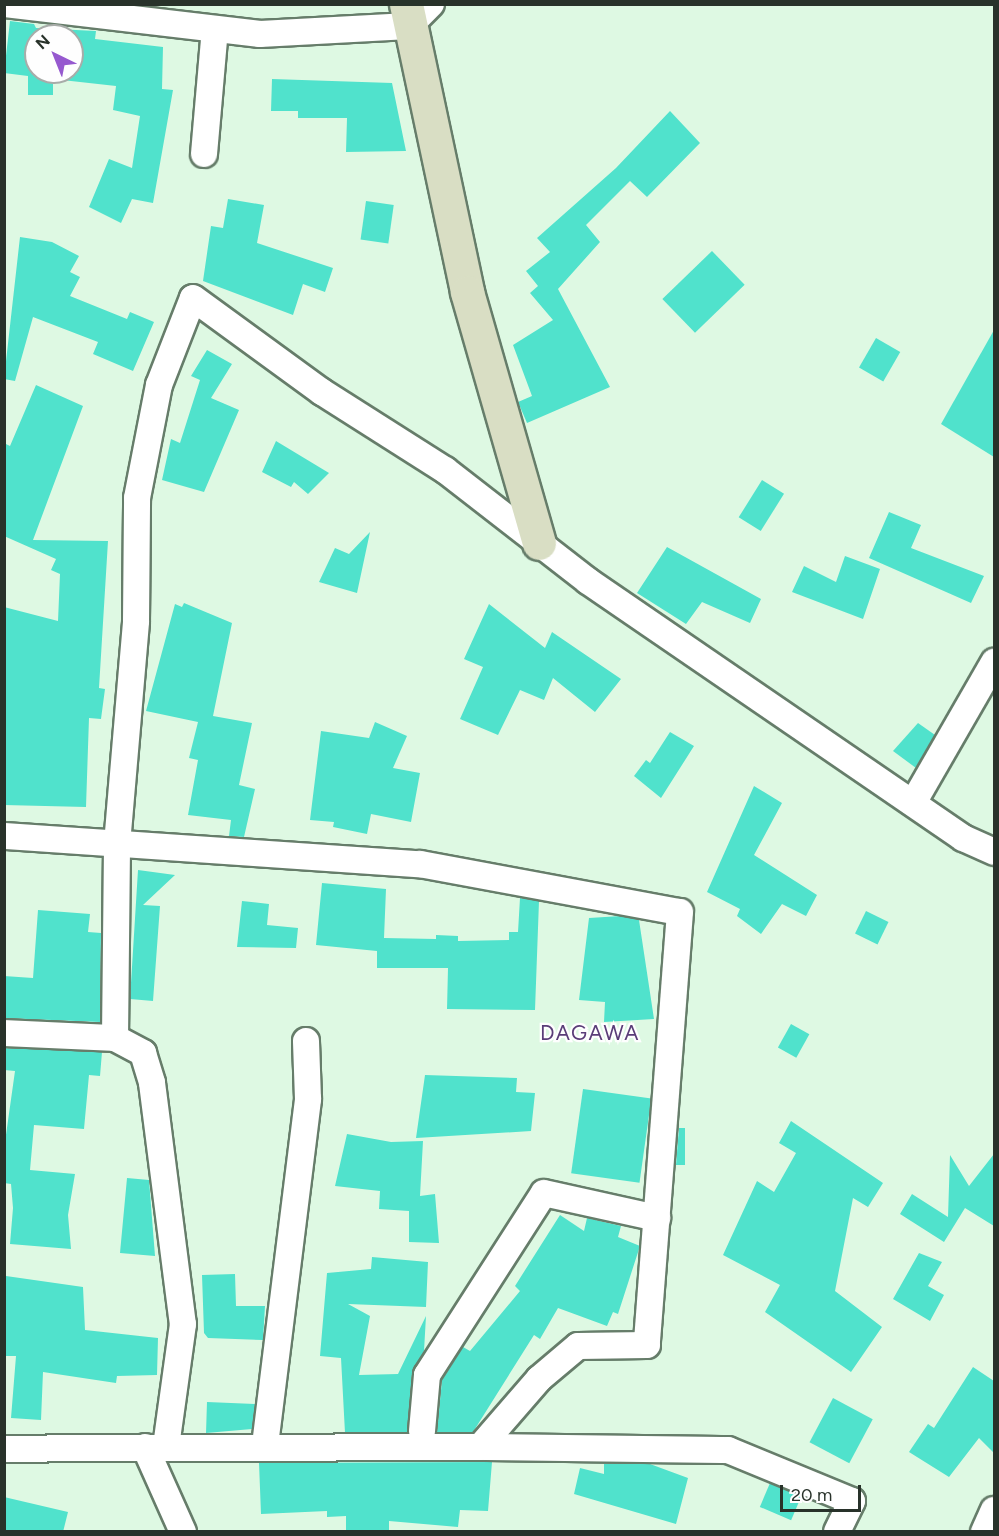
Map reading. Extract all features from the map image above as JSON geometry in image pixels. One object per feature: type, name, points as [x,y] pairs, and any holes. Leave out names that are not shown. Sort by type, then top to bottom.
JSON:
[{"type":"street","points":[[5,4],[260,34],[415,12],[467,292],[539,543]]},
{"type":"street","points":[[204,153],[215,29]]},
{"type":"street","points":[[115,1038],[117,844],[136,621],[137,498],[159,385],[193,298],[322,392],[445,470],[539,543],[963,838],[994,852]]},
{"type":"street","points":[[913,802],[994,662]]},
{"type":"street","points":[[4,836],[420,864],[680,912],[647,1345],[578,1346],[539,1379],[480,1447]]},
{"type":"street","points":[[4,1033],[115,1038],[143,1053],[152,1083],[183,1324],[156,1446],[183,1532]]},
{"type":"street","points":[[264,1445],[308,1099],[306,1041]]},
{"type":"street","points":[[422,1431],[427,1375],[544,1193],[657,1218]]},
{"type":"street","points":[[4,1449],[264,1445],[728,1450],[852,1502],[837,1532]]},
{"type":"street","points":[[984,1532],[994,1510]]},
{"type":"building","points":[[10,21],[34,24],[24,24],[24,76],[4,73]]},
{"type":"building","points":[[84,30],[96,31],[95,39],[163,47],[162,89],[173,90],[153,203],[132,199],[121,223],[89,207],[109,159],[132,168],[140,116],[113,110],[116,86],[84,82]]},
{"type":"building","points":[[272,79],[392,83],[406,151],[346,152],[347,118],[298,118],[298,111],[271,111]]},
{"type":"building","points":[[28,84],[53,84],[53,95],[28,95]]},
{"type":"building","points":[[670,111],[700,143],[647,197],[630,181],[586,225],[600,242],[558,289],[610,387],[527,423],[518,402],[532,396],[513,345],[553,320],[530,293],[538,286],[526,271],[550,252],[537,238],[616,168]]},
{"type":"building","points":[[228,199],[264,205],[257,243],[333,268],[325,292],[303,284],[293,315],[203,281],[211,226],[223,228]]},
{"type":"building","points":[[366,201],[394,205],[388,244],[361,240]]},
{"type":"building","points":[[20,237],[52,242],[79,256],[70,272],[80,277],[70,296],[127,319],[130,312],[154,322],[133,371],[93,354],[98,342],[33,317],[15,381],[4,379]]},
{"type":"building","points":[[712,251],[745,285],[695,333],[662,299]]},
{"type":"building","points":[[994,330],[994,457],[941,424]]},
{"type":"building","points":[[876,338],[900,352],[883,381],[859,367]]},
{"type":"building","points":[[207,350],[232,364],[211,398],[239,410],[204,492],[162,480],[171,439],[180,443],[200,380],[191,376]]},
{"type":"building","points":[[36,385],[83,406],[33,540],[108,541],[99,688],[105,689],[101,719],[89,718],[86,807],[4,805],[4,607],[58,621],[60,574],[51,570],[56,559],[4,536],[4,443],[10,446]]},
{"type":"building","points":[[276,441],[329,473],[308,494],[294,482],[291,487],[262,472]]},
{"type":"building","points":[[762,480],[784,494],[761,531],[739,517]]},
{"type":"building","points":[[889,512],[921,525],[911,548],[984,576],[971,603],[869,558]]},
{"type":"building","points":[[370,532],[357,593],[319,582],[335,548],[349,554]]},
{"type":"building","points":[[667,547],[761,599],[750,623],[702,602],[686,624],[637,593]]},
{"type":"building","points":[[845,556],[880,569],[863,619],[792,592],[804,566],[836,582]]},
{"type":"building","points":[[184,603],[232,623],[213,716],[252,723],[239,785],[255,789],[244,837],[229,836],[231,820],[188,815],[198,760],[189,758],[198,722],[146,711],[175,604],[182,607]]},
{"type":"building","points":[[489,604],[545,648],[552,632],[621,679],[595,712],[553,678],[544,700],[520,690],[498,735],[460,719],[483,667],[464,659]]},
{"type":"building","points":[[375,722],[407,736],[393,768],[420,773],[411,822],[371,814],[367,834],[333,827],[334,822],[310,820],[321,731],[369,738]]},
{"type":"building","points":[[918,723],[935,735],[916,768],[893,751]]},
{"type":"building","points":[[670,732],[694,746],[661,798],[634,776],[646,760],[650,763]]},
{"type":"building","points":[[754,786],[782,803],[754,855],[817,895],[806,916],[782,904],[761,934],[737,916],[740,909],[707,892]]},
{"type":"building","points":[[138,870],[175,875],[143,905],[160,906],[153,1001],[130,999]]},
{"type":"building","points":[[322,883],[386,889],[384,938],[436,939],[436,935],[458,936],[458,941],[509,940],[509,932],[518,932],[520,898],[539,901],[535,1010],[447,1009],[448,968],[377,968],[377,951],[316,945]]},
{"type":"building","points":[[242,901],[269,904],[267,925],[298,928],[296,948],[237,947]]},
{"type":"building","points":[[38,910],[90,914],[88,932],[101,933],[100,1022],[4,1018],[4,976],[33,978]]},
{"type":"building","points":[[866,911],[888,922],[878,944],[855,933]]},
{"type":"building","points":[[621,916],[639,920],[654,1019],[604,1022],[605,1002],[579,1000],[589,918]]},
{"type":"building","points":[[791,1024],[809,1034],[796,1058],[778,1048]]},
{"type":"building","points":[[4,1048],[102,1052],[100,1076],[89,1075],[84,1129],[34,1125],[30,1170],[75,1174],[68,1215],[71,1249],[10,1244],[13,1208],[11,1184],[4,1183],[4,1149],[15,1071],[4,1070]]},
{"type":"building","points":[[425,1075],[517,1078],[516,1092],[535,1093],[531,1131],[416,1138]]},
{"type":"building","points":[[583,1089],[651,1099],[639,1183],[571,1173]]},
{"type":"building","points":[[791,1121],[883,1183],[868,1207],[853,1198],[835,1291],[882,1327],[851,1372],[765,1312],[780,1285],[723,1255],[757,1181],[774,1192],[796,1153],[779,1143]]},
{"type":"building","points":[[679,1128],[685,1128],[685,1165],[676,1165]]},
{"type":"building","points":[[347,1134],[391,1142],[423,1141],[420,1196],[435,1194],[439,1243],[409,1242],[409,1211],[379,1209],[380,1191],[335,1186]]},
{"type":"building","points":[[994,1154],[994,1226],[965,1208],[944,1242],[900,1214],[912,1194],[948,1217],[950,1155],[969,1186]]},
{"type":"building","points":[[127,1178],[149,1180],[155,1256],[120,1253]]},
{"type":"building","points":[[560,1215],[584,1231],[587,1218],[621,1226],[618,1237],[640,1246],[618,1314],[613,1312],[607,1326],[558,1308],[540,1339],[534,1335],[473,1432],[437,1432],[442,1380],[463,1347],[470,1351],[520,1291],[515,1286]]},
{"type":"building","points":[[919,1253],[942,1262],[928,1286],[944,1295],[930,1321],[893,1299]]},
{"type":"building","points":[[372,1257],[428,1262],[426,1307],[348,1304],[370,1316],[359,1375],[398,1374],[426,1316],[424,1351],[412,1374],[407,1432],[345,1433],[341,1358],[320,1356],[327,1273],[371,1269]]},
{"type":"building","points":[[235,1274],[236,1306],[265,1306],[263,1340],[208,1338],[204,1333],[202,1275]]},
{"type":"building","points":[[6,1276],[83,1287],[85,1330],[158,1338],[157,1375],[117,1376],[116,1383],[43,1372],[41,1420],[11,1418],[16,1356],[4,1356]]},
{"type":"building","points":[[973,1367],[994,1381],[994,1453],[979,1438],[949,1477],[909,1452],[928,1424],[934,1428]]},
{"type":"building","points":[[833,1398],[873,1419],[849,1463],[810,1442]]},
{"type":"building","points":[[207,1402],[255,1404],[252,1429],[206,1433]]},
{"type":"building","points":[[492,1462],[488,1511],[460,1510],[458,1527],[389,1521],[389,1532],[346,1532],[346,1516],[327,1517],[327,1511],[261,1514],[259,1463]]},
{"type":"building","points":[[604,1464],[650,1464],[688,1478],[676,1524],[574,1494],[580,1468],[604,1474]]},
{"type":"building","points":[[770,1483],[801,1496],[791,1520],[760,1507]]},
{"type":"building","points":[[4,1497],[68,1512],[63,1532],[4,1532]]},
{"type":"district","name":"DAGAWA","points":[[590,1033]]}]
